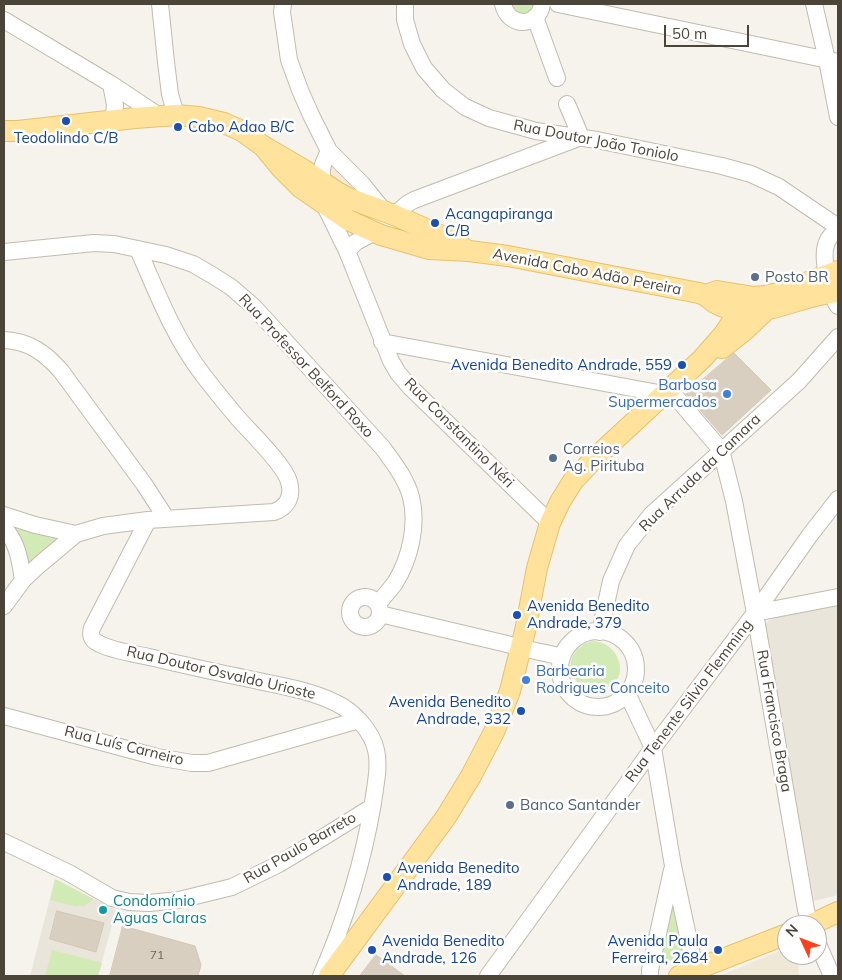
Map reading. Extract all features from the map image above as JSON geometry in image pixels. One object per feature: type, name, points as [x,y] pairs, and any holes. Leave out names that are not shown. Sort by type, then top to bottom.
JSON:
[{"type":"main road","name":"Avenida Cabo Adão Pereira","points":[[9,133],[167,116],[199,117],[224,123],[242,132],[348,198],[389,212],[451,240],[468,251]]},
{"type":"main road","name":"Avenida Cabo Adão Pereira","points":[[263,146],[301,188],[348,220],[373,233],[429,249],[508,256],[706,295],[719,305],[738,311],[760,304]]},
{"type":"main road","points":[[323,184],[324,204]]},
{"type":"main road","points":[[373,233],[382,230],[386,226],[389,212]]},
{"type":"main road","points":[[702,359],[720,349],[745,330],[760,304],[812,297],[835,287]]},
{"type":"main road","name":"Avenida Cabo Adão Pereira","points":[[706,295],[717,291],[760,304]]},
{"type":"main road","points":[[329,976],[446,817],[471,776],[498,724],[510,691],[526,631],[537,568],[550,524],[560,502],[573,481],[594,459],[702,359],[724,334],[738,311]]},
{"type":"main road","points":[[688,973],[777,938]]},
{"type":"street","points":[[4,20],[167,116],[170,94],[160,4]]},
{"type":"street","points":[[283,4],[282,12],[289,60],[311,116],[329,151],[389,212],[414,200],[580,137],[567,104]]},
{"type":"street","name":"Rua Doutor João Toniolo","points":[[405,4],[405,20],[412,44],[424,68],[443,90],[465,108],[488,118],[536,131],[580,137],[722,166],[751,174],[779,187],[838,227]]},
{"type":"street","points":[[503,4],[505,12],[516,21],[529,21],[539,11]]},
{"type":"street","points":[[558,4],[833,61]]},
{"type":"street","points":[[814,4],[833,61],[838,117]]},
{"type":"street","points":[[539,11],[548,53],[557,78]]},
{"type":"street","points":[[111,84],[115,105],[113,121]]},
{"type":"street","points":[[323,184],[321,168],[329,151]]},
{"type":"street","name":"Rua Constantino Néri","points":[[324,204],[347,251],[390,361],[398,373],[550,524]]},
{"type":"street","points":[[835,287],[825,257],[825,249],[828,240],[838,227]]},
{"type":"street","points":[[347,251],[356,242],[373,233]]},
{"type":"street","name":"Rua Professor Belford Roxo","points":[[4,252],[94,243],[114,244],[166,255],[193,264],[231,288],[254,307],[382,447],[400,472],[411,497],[414,520],[411,541],[403,566],[379,609],[521,648]]},
{"type":"street","points":[[4,606],[23,580],[76,534],[103,526],[166,518],[274,512],[281,510],[289,498],[289,480],[284,471],[236,416],[202,373],[175,332],[138,249]]},
{"type":"street","name":"Rua Arruda da Camara","points":[[600,632],[611,581],[628,545],[651,515],[798,380],[838,337]]},
{"type":"street","points":[[4,340],[23,343],[49,357],[144,484],[166,518]]},
{"type":"street","points":[[382,342],[666,391]]},
{"type":"street","name":"Rua Francisco Braga","points":[[666,391],[721,450],[734,501],[756,613],[807,915]]},
{"type":"street","name":"Rua Tenente Silvio Flemming","points":[[488,976],[838,499]]},
{"type":"street","points":[[4,516],[76,534]]},
{"type":"street","name":"Rua Doutor Osvaldo Urioste","points":[[148,520],[92,628],[92,638],[96,643],[123,651],[324,697],[338,704],[359,720],[371,737],[377,751],[378,772],[367,835],[354,888],[332,952],[321,976]]},
{"type":"street","points":[[4,528],[14,540],[23,580]]},
{"type":"street","points":[[756,613],[838,597]]},
{"type":"street","points":[[600,632],[611,634],[628,646],[636,664],[636,674],[628,693],[618,702],[605,707],[592,707],[580,703],[569,694],[562,683],[560,670],[562,657],[568,646],[577,638],[588,633],[600,632]]},
{"type":"street","points":[[521,648],[562,657]]},
{"type":"street","points":[[628,693],[654,748],[673,866],[692,955],[688,973]]},
{"type":"street","name":"Rua Luís Carneiro","points":[[4,716],[157,757],[192,763],[208,763],[359,720]]},
{"type":"street","name":"Rua Paulo Barreto","points":[[4,842],[114,898],[129,902],[149,903],[179,900],[232,887],[279,864],[372,807]]},
{"type":"street","points":[[650,976],[673,866]]},
{"type":"shaded area","points":[[330,161],[369,199],[328,178]]},
{"type":"shaded area","points":[[838,606],[838,895],[814,901],[768,652],[765,625],[768,621],[777,617]]},
{"type":"shaded area","points":[[55,879],[116,910],[98,976],[30,976]]},
{"type":"shaded area","points":[[777,952],[777,965],[798,965],[799,976],[716,976]]},
{"type":"green space","points":[[508,4],[537,4],[536,8],[522,17]]},
{"type":"green space","points":[[4,521],[65,537],[26,569]]},
{"type":"green space","points":[[593,641],[603,643],[612,649],[620,666],[619,675],[615,683],[600,691],[591,691],[582,687],[575,679],[571,666],[576,650]]},
{"type":"green space","points":[[55,879],[93,899],[84,907],[50,900]]},
{"type":"green space","points":[[669,885],[683,955],[659,966]]},
{"type":"green space","points":[[52,950],[102,963],[98,976],[45,976]]},
{"type":"building","name":"Barbosa Supermercados","points":[[734,353],[771,390],[722,435],[686,394]]},
{"type":"building","points":[[57,911],[104,923],[96,952],[50,939]]},
{"type":"building","points":[[123,926],[195,946],[201,965],[198,976],[110,976]]},
{"type":"building","points":[[376,955],[405,976],[360,976]]},
{"type":"place","name":"Teodolindo C/B","points":[[66,121]]},
{"type":"place","name":"Cabo Adao B/C","points":[[178,127]]},
{"type":"place","name":"Acangapiranga C/B","points":[[435,223]]},
{"type":"place","name":"Posto BR","points":[[755,277]]},
{"type":"place","name":"Avenida Benedito Andrade, 559","points":[[682,365]]},
{"type":"place","name":"Barbosa Supermercados","points":[[727,394]]},
{"type":"place","name":"Correios Ag. Pirituba","points":[[553,458]]},
{"type":"place","name":"Avenida Benedito Andrade, 379","points":[[517,615]]},
{"type":"place","name":"Barbearia Rodrigues Conceito","points":[[526,680]]},
{"type":"place","name":"Avenida Benedito Andrade, 332","points":[[521,711]]},
{"type":"place","name":"Banco Santander","points":[[510,805]]},
{"type":"place","name":"Avenida Benedito Andrade, 189","points":[[387,877]]},
{"type":"place","name":"Condomínio Aguas Claras","points":[[103,910]]},
{"type":"place","name":"Avenida Benedito Andrade, 126","points":[[372,950]]},
{"type":"place","name":"Avenida Paula Ferreira, 2684","points":[[718,950]]}]
